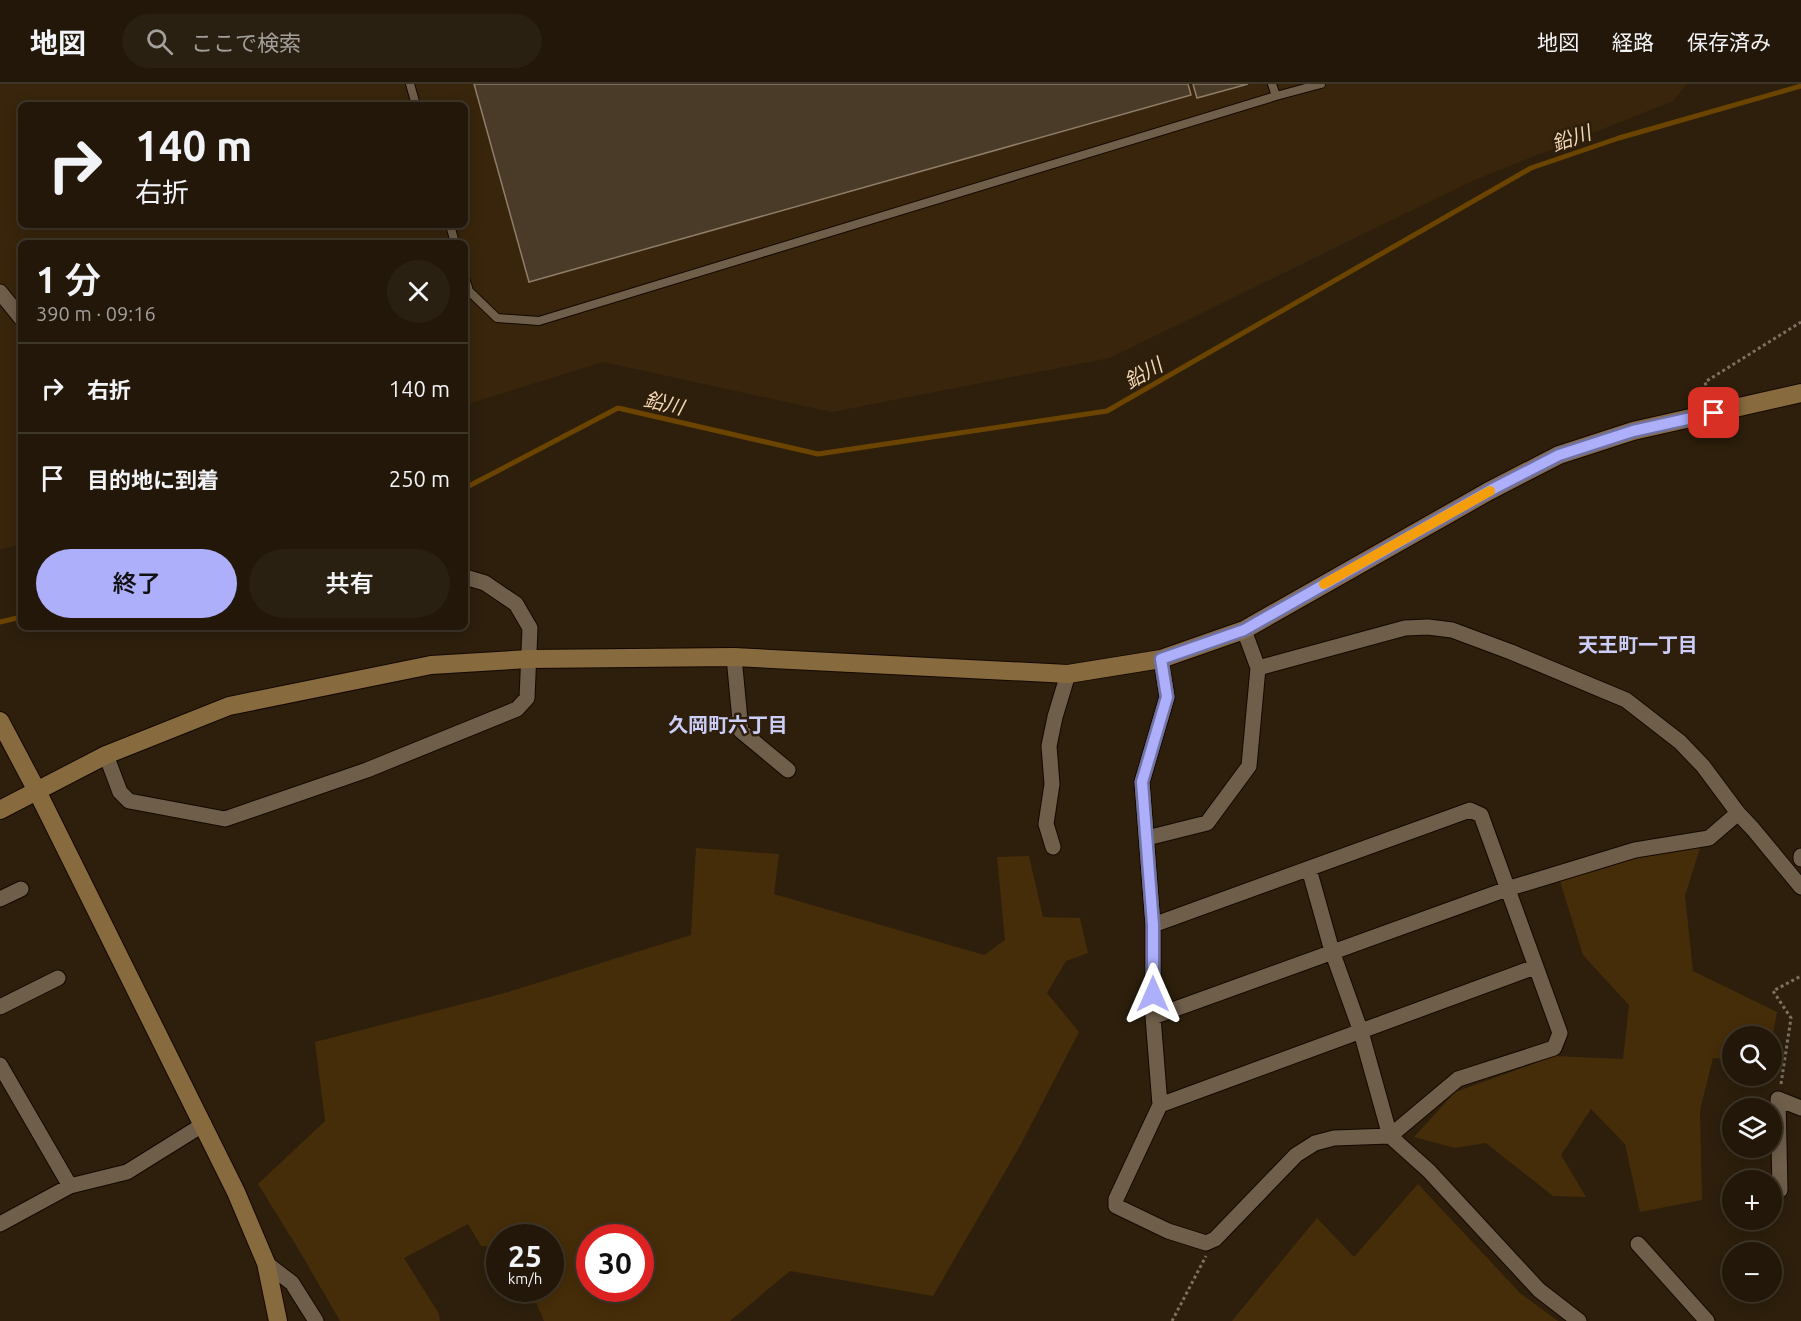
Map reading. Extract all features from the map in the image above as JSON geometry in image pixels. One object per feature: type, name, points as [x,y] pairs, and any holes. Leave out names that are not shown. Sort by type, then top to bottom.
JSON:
[{"type":"street","points":[[0,292],[18,314]]},
{"type":"street","points":[[0,810],[106,755],[229,706],[431,665],[529,659],[734,657],[1068,674],[1161,659],[1244,630],[1489,491],[1559,455],[1633,431],[1801,393]]},
{"type":"street","points":[[106,755],[120,792],[129,801],[225,819],[367,770],[517,709],[528,698],[530,628],[516,604],[485,584],[468,578]]},
{"type":"street","points":[[1258,668],[1405,628],[1428,627],[1452,630],[1511,652],[1626,700],[1680,742],[1703,766],[1738,813],[1801,887]]},
{"type":"street","points":[[1147,838],[1207,823],[1249,766],[1258,668],[1244,630]]},
{"type":"street","points":[[734,657],[741,731],[788,770]]},
{"type":"street","points":[[1153,925],[1470,810],[1481,815],[1560,1033],[1554,1048],[1458,1079],[1390,1136],[1334,1138],[1315,1143],[1296,1155],[1215,1239],[1206,1243],[1168,1231],[1116,1206],[1116,1199],[1160,1105],[1153,1017],[1153,925],[1142,782],[1167,697],[1161,659]]},
{"type":"street","points":[[1053,847],[1046,824],[1052,783],[1050,746],[1055,717],[1068,674]]},
{"type":"street","points":[[0,722],[38,791],[236,1192],[266,1263],[278,1321]]},
{"type":"street","points":[[1153,1017],[1507,889],[1635,849],[1709,838],[1738,813]]},
{"type":"street","points":[[1308,869],[1332,951],[1361,1032],[1390,1136],[1429,1171],[1539,1290],[1579,1321]]},
{"type":"street","points":[[0,899],[21,889]]},
{"type":"street","points":[[1160,1105],[1535,967]]},
{"type":"street","points":[[0,1007],[58,978]]},
{"type":"street","points":[[0,1065],[70,1186]]},
{"type":"street","points":[[1782,1101],[1801,1108]]},
{"type":"street","points":[[0,1224],[70,1186],[127,1172],[204,1124]]},
{"type":"street","points":[[1638,1244],[1707,1321]]},
{"type":"street","points":[[266,1263],[292,1283],[316,1321]]},
{"type":"lane","points":[[410,84],[415,102]]},
{"type":"lane","points":[[1272,84],[1276,96]]},
{"type":"lane","points":[[468,288],[497,318],[539,321],[1321,84]]},
{"type":"path","points":[[1714,413],[1705,381],[1801,322]]},
{"type":"path","points":[[1778,1098],[1791,1018],[1773,991],[1801,976]]},
{"type":"path","points":[[1172,1321],[1215,1239]]},
{"type":"shaded area","points":[[0,84],[1687,84],[1673,101],[1472,181],[1110,358],[832,412],[603,362],[468,404],[468,240],[18,240],[18,545],[0,550]]},
{"type":"shaded area","points":[[696,848],[779,854],[774,894],[984,955],[1005,940],[997,857],[1029,856],[1043,917],[1080,918],[1088,953],[1066,961],[1047,993],[1079,1032],[1021,1144],[933,1296],[790,1271],[730,1321],[544,1321],[536,1302],[564,1302],[564,1224],[486,1224],[486,1246],[481,1246],[468,1224],[404,1258],[439,1314],[440,1321],[340,1321],[258,1184],[325,1121],[315,1042],[505,993],[691,935]]},
{"type":"shaded area","points":[[1700,848],[1685,896],[1693,971],[1777,1012],[1774,1026],[1722,1026],[1722,1059],[1713,1058],[1700,1110],[1702,1200],[1640,1212],[1625,1144],[1591,1109],[1561,1155],[1586,1197],[1553,1196],[1486,1143],[1455,1148],[1414,1137],[1455,1092],[1555,1056],[1623,1059],[1629,1005],[1583,955],[1559,878],[1639,852]]},
{"type":"shaded area","points":[[1418,1184],[1520,1293],[1558,1321],[1232,1321],[1317,1218],[1354,1257]]},
{"type":"building","points":[[474,84],[1188,84],[1191,95],[529,282]]},
{"type":"building","points":[[1193,84],[1248,84],[1197,98]]},
{"type":"waterway","name":"鉛川","points":[[468,486],[618,408],[818,454],[1107,411],[1531,168],[1619,138],[1801,86]]},
{"type":"waterway","name":"鉛川","points":[[0,622],[18,618]]},
{"type":"slow traffic","points":[[1324,584],[1490,491]]},
{"type":"district","name":"天王町一丁目","points":[[1638,644]]},
{"type":"district","name":"久岡町六丁目","points":[[728,724]]},
{"type":"route","points":[[1153,994],[1153,925],[1142,782],[1167,697],[1161,659],[1244,630],[1489,491],[1559,455],[1633,431],[1714,413]]}]
